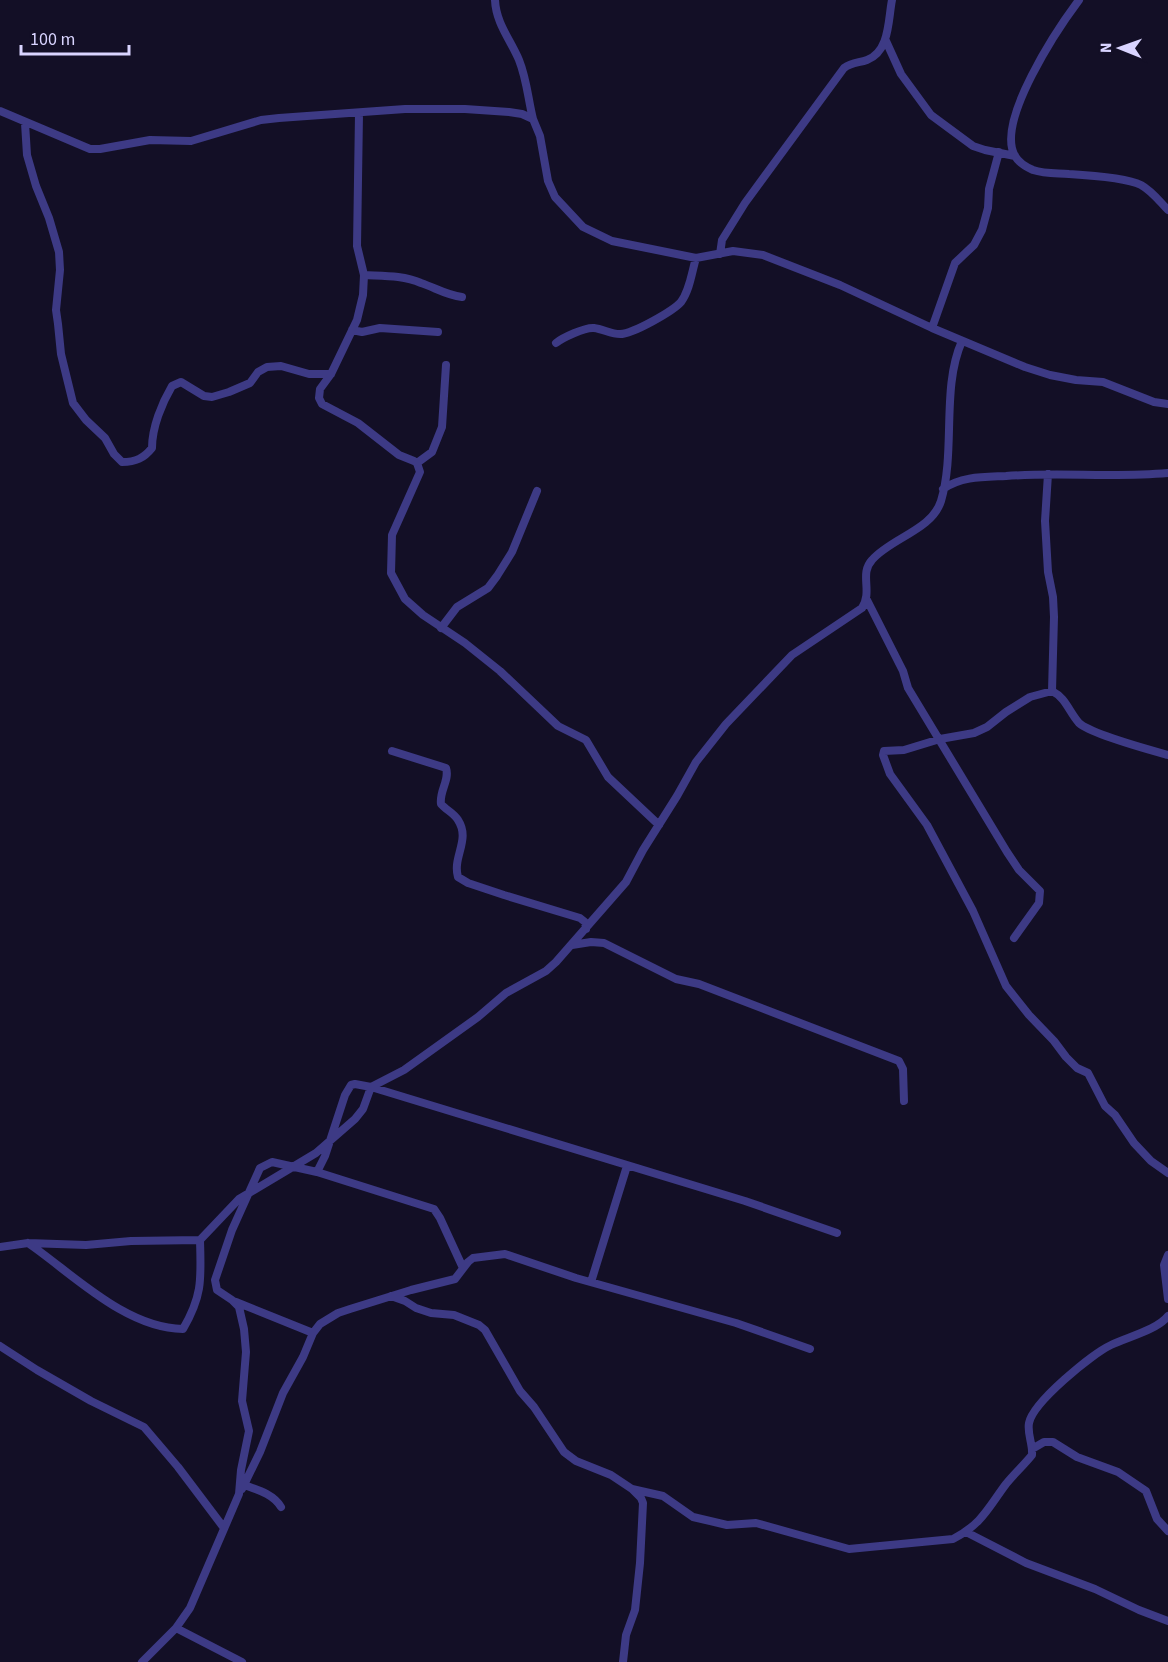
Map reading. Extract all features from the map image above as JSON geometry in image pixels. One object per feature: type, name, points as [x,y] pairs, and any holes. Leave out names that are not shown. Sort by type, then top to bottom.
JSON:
[{"type":"street","points":[[495,0],[499,22],[519,59],[527,84],[528,98],[540,136],[548,181],[555,197],[583,227],[612,241],[696,258],[744,251],[763,255],[789,264],[962,341],[1050,375],[1103,382],[1154,402],[1168,404]]},
{"type":"street","points":[[892,0],[886,41],[901,74],[931,116],[973,146],[1015,156]]},
{"type":"street","points":[[1079,0],[1035,67],[1022,95],[1012,133],[1011,146],[1015,156],[1024,166],[1045,173],[1071,174],[1139,184],[1168,210]]},
{"type":"street","points":[[720,254],[722,240],[740,211],[844,68],[852,63],[871,58],[886,41]]},
{"type":"street","points":[[0,111],[90,149],[150,140],[190,141],[261,120],[405,109],[509,112],[533,119]]},
{"type":"street","points":[[359,114],[357,246],[364,275],[361,306],[331,374],[319,393],[319,398],[322,404],[358,423],[399,455],[417,464],[420,472],[392,535],[391,573],[394,581],[405,599],[423,615],[465,643],[500,671],[558,726],[586,740],[608,777],[658,825]]},
{"type":"street","points":[[25,123],[27,155],[59,252],[57,317],[61,354],[74,403],[86,420],[105,438],[114,454],[122,462],[134,462],[146,456],[152,447],[161,410],[172,386],[181,382],[204,396],[212,397],[250,382],[258,372],[267,367],[281,366],[309,374],[331,374]]},
{"type":"street","points":[[932,328],[955,263],[974,245],[982,230],[988,207],[989,189],[999,152]]},
{"type":"street","points":[[556,344],[562,339],[589,328],[605,332],[626,333],[674,308],[685,294],[696,258]]},
{"type":"street","points":[[364,275],[398,277],[422,283],[449,296],[462,297]]},
{"type":"street","points":[[352,330],[362,332],[380,328],[438,332]]},
{"type":"street","points":[[962,341],[956,356],[953,376],[947,464],[938,508],[910,533],[869,563],[866,573],[867,600],[903,671],[908,688],[1007,852],[1019,870],[1040,891],[1039,903],[1014,938]]},
{"type":"street","points":[[417,464],[432,452],[442,427],[446,365]]},
{"type":"street","points":[[943,489],[954,482],[968,478],[1048,474],[1129,476],[1168,473]]},
{"type":"street","points":[[1048,474],[1045,521],[1054,617],[1052,691]]},
{"type":"street","points":[[441,628],[457,607],[488,588],[497,576],[512,552],[537,491]]},
{"type":"street","points":[[28,1243],[82,1284],[120,1308],[142,1319],[174,1329],[183,1329],[199,1296],[200,1240],[239,1199],[316,1153],[355,1119],[363,1109],[371,1087],[404,1070],[506,993],[546,971],[626,882],[696,762],[742,707],[792,656],[862,608],[867,600]]},
{"type":"street","points":[[1168,755],[1142,748],[1081,724],[1060,695],[1052,691],[1030,697],[987,727],[974,733],[940,739],[904,750],[884,751],[883,755],[890,774],[927,825],[973,911],[1006,986],[1066,1057],[1077,1068],[1088,1073],[1105,1106],[1134,1143],[1150,1161],[1168,1173]]},
{"type":"street","points":[[392,751],[447,768],[448,776],[442,789],[441,804],[458,819],[464,839],[457,866],[458,877],[468,883],[580,918],[585,922],[586,929]]},
{"type":"street","points":[[571,945],[596,941],[604,943],[676,979],[699,984],[899,1061],[903,1069],[904,1101]]},
{"type":"street","points":[[317,1172],[348,1089],[356,1084],[627,1166],[837,1233]]},
{"type":"street","points":[[313,1333],[236,1302],[217,1290],[215,1280],[232,1230],[258,1170],[264,1165],[272,1162],[317,1172],[434,1209],[463,1268]]},
{"type":"street","points":[[591,1282],[627,1166]]},
{"type":"street","points":[[0,1247],[28,1243],[86,1245],[131,1241],[200,1240]]},
{"type":"street","points":[[142,1662],[176,1628],[190,1608],[283,1393],[313,1333],[320,1324],[338,1313],[391,1296],[451,1281],[458,1277],[473,1258],[505,1254],[591,1282],[736,1323],[810,1349]]},
{"type":"street","points":[[1168,1254],[1164,1265],[1168,1299]]},
{"type":"street","points":[[391,1296],[398,1297],[422,1311],[454,1314],[485,1329],[520,1391],[534,1407],[564,1452],[576,1461],[611,1475],[641,1498],[643,1503],[640,1563],[635,1610],[626,1635],[623,1662]]},
{"type":"street","points":[[236,1302],[242,1313],[244,1329],[246,1352],[242,1401],[249,1431],[239,1494]]},
{"type":"street","points":[[632,1489],[663,1496],[693,1517],[727,1525],[756,1523],[849,1550],[953,1539],[966,1532],[994,1503],[1007,1483],[1032,1455],[1028,1431],[1029,1420],[1065,1379],[1108,1346],[1156,1326],[1168,1316]]},
{"type":"street","points":[[0,1346],[91,1401],[144,1427],[178,1467],[224,1528]]},
{"type":"street","points":[[1032,1449],[1044,1442],[1053,1442],[1077,1457],[1118,1472],[1146,1491],[1157,1519],[1168,1532]]},
{"type":"street","points":[[244,1485],[269,1495],[277,1500],[281,1507]]},
{"type":"street","points":[[966,1532],[1026,1563],[1095,1589],[1168,1621]]},
{"type":"street","points":[[176,1628],[242,1662]]}]
